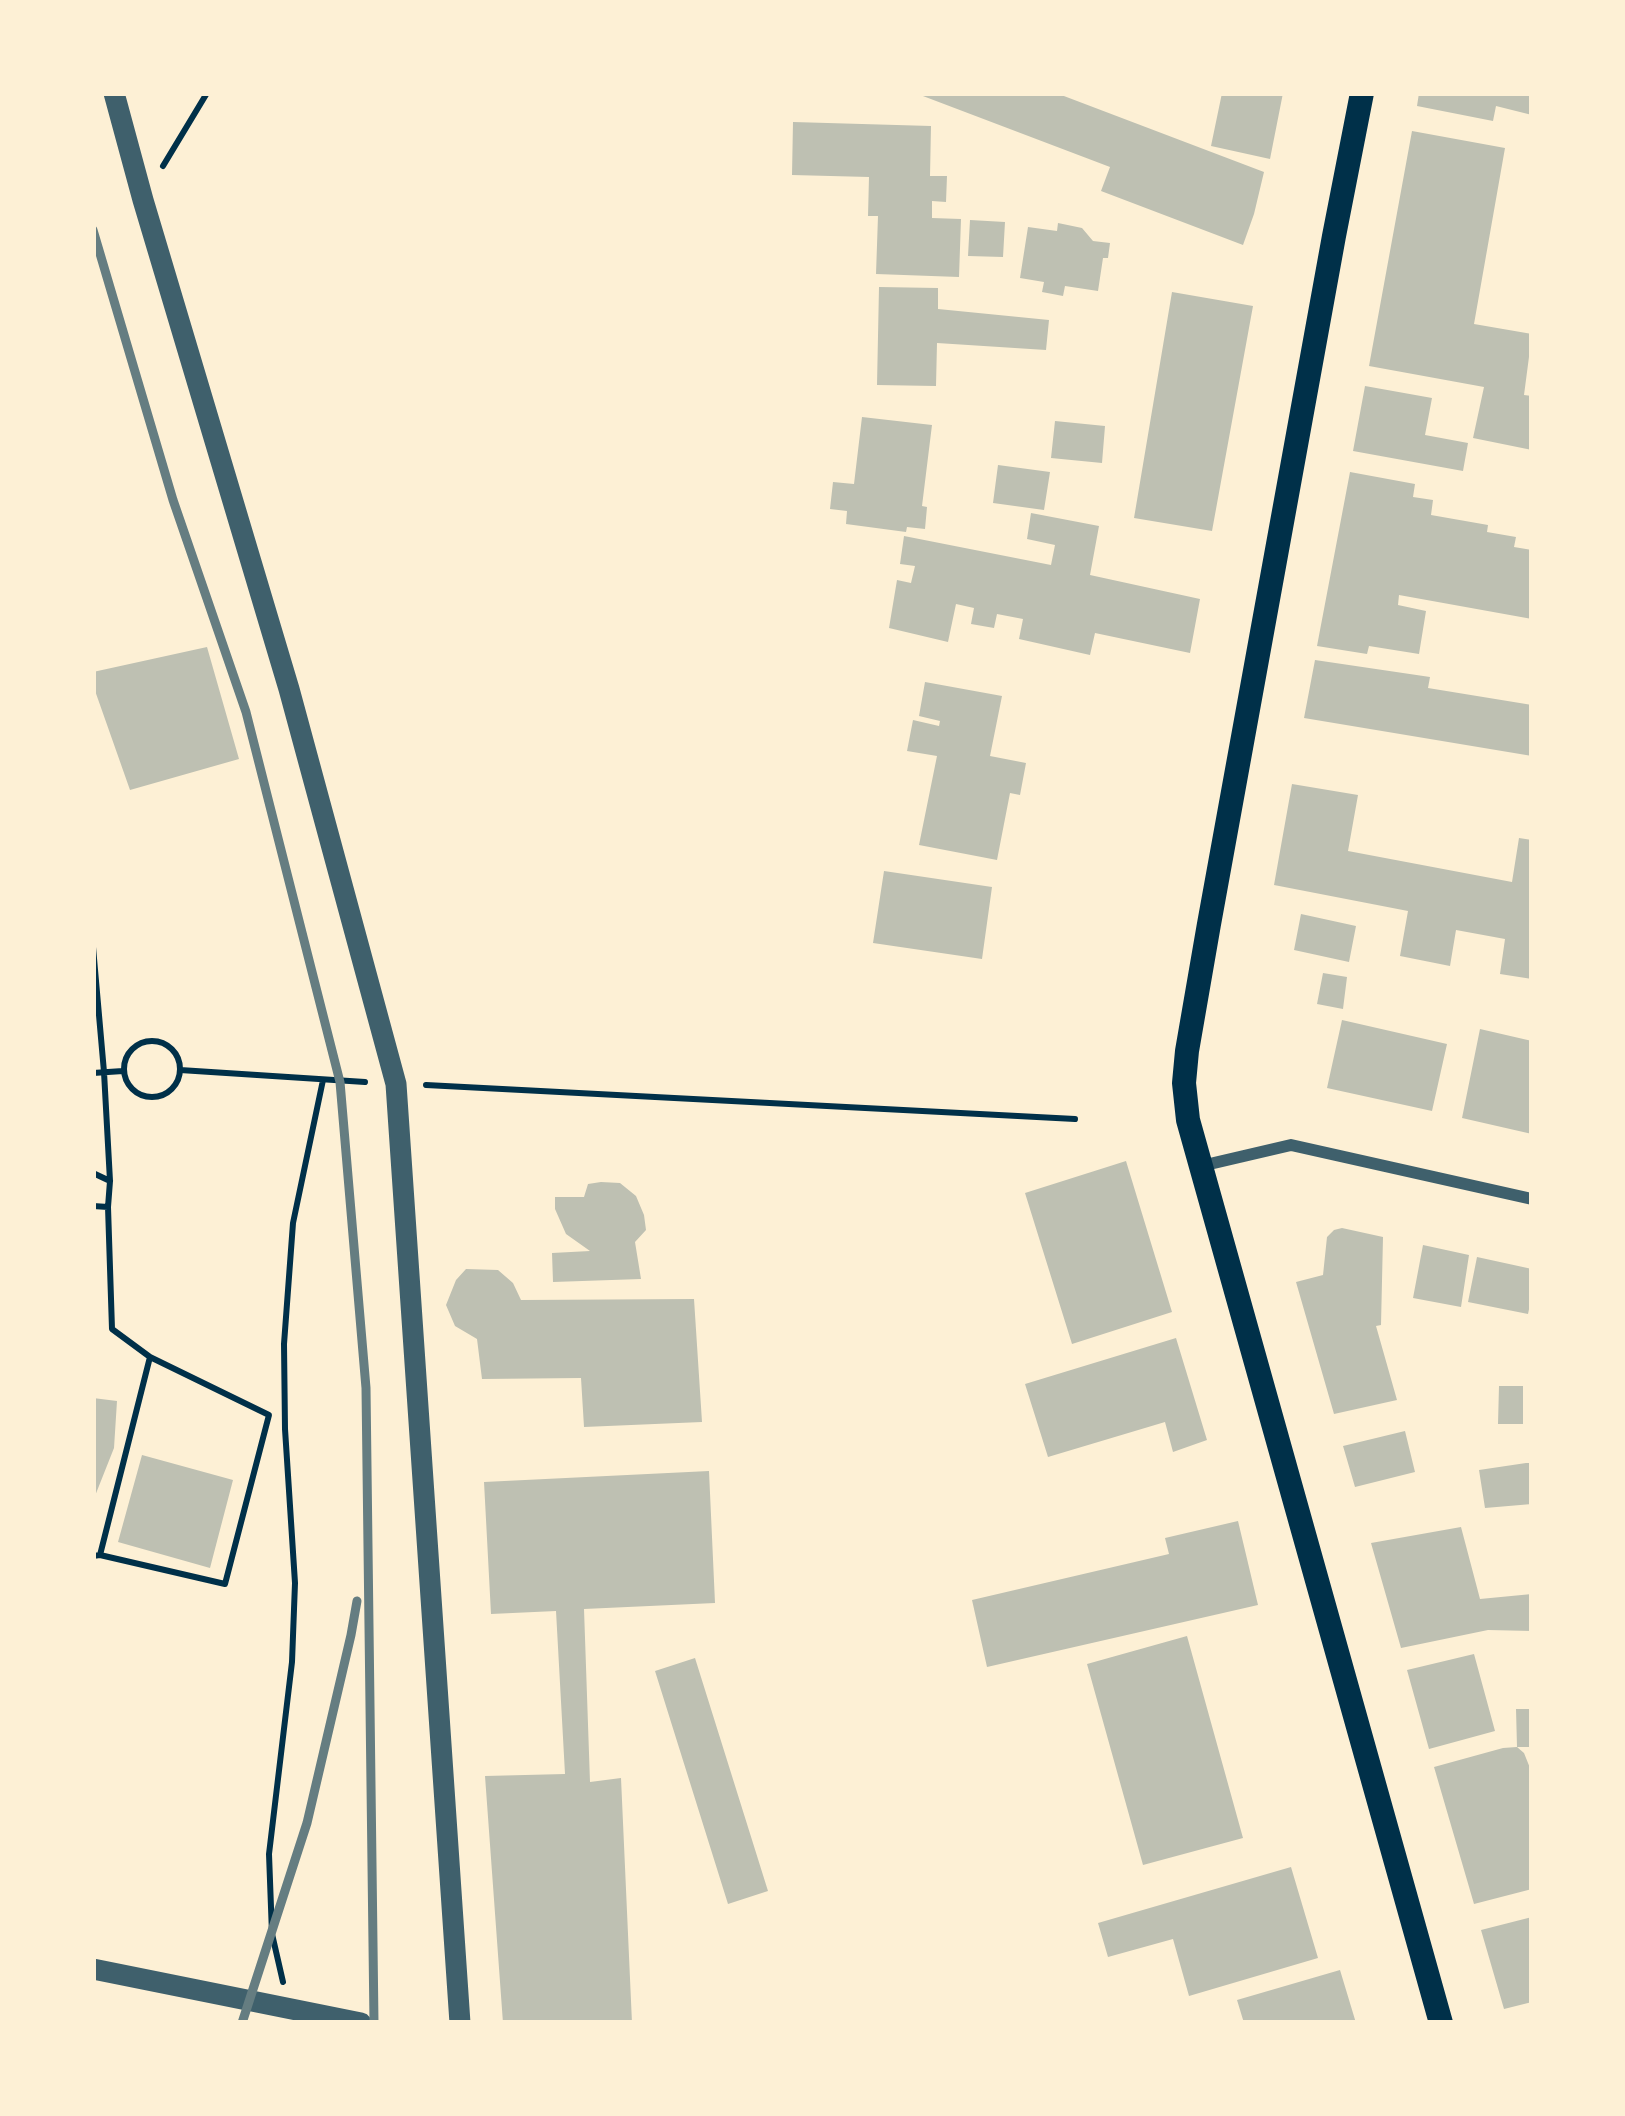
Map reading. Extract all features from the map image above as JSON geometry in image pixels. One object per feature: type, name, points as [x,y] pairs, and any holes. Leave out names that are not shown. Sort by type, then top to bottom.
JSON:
[{"type":"main road","points":[[1362,93],[1184,1083],[1188,1120],[1442,2023]]},
{"type":"street","points":[[114,93],[289,689],[396,1084],[460,2023]]},
{"type":"street","points":[[1201,1166],[1291,1144],[1532,1199]]},
{"type":"street","points":[[93,1969],[361,2023]]},
{"type":"path","points":[[143,200],[207,93]]},
{"type":"path","points":[[93,947],[110,1181],[112,1329],[150,1357],[269,1415],[225,1584],[96,1555],[150,1357]]},
{"type":"path","points":[[144,1041],[169,1046],[180,1070],[178,1081],[159,1097],[135,1092],[123,1071],[125,1058],[144,1041]]},
{"type":"path","points":[[180,1070],[340,1082]]},
{"type":"path","points":[[93,1073],[123,1071]]},
{"type":"path","points":[[289,2008],[272,1934],[268,1854],[292,1662],[296,1583],[284,1344],[293,1223],[322,1080]]},
{"type":"path","points":[[396,1084],[1076,1118]]},
{"type":"path","points":[[93,1173],[110,1181]]},
{"type":"path","points":[[93,1206],[108,1207]]},
{"type":"building","points":[[915,93],[1056,93],[1264,172],[1243,245],[1101,191],[1110,167]]},
{"type":"building","points":[[1222,93],[1283,93],[1270,159],[1211,146]]},
{"type":"building","points":[[1419,93],[1532,93],[1532,115],[1496,106],[1493,121],[1417,106]]},
{"type":"building","points":[[793,122],[931,126],[930,176],[947,176],[946,202],[932,201],[932,218],[961,219],[959,277],[876,274],[878,216],[868,216],[869,177],[792,175]]},
{"type":"building","points":[[1412,131],[1505,148],[1474,324],[1532,334],[1524,395],[1532,396],[1532,450],[1473,438],[1484,387],[1369,366]]},
{"type":"building","points":[[970,220],[1005,222],[1003,257],[968,256]]},
{"type":"building","points":[[1058,223],[1082,228],[1093,241],[1110,243],[1098,291],[1065,286],[1063,296],[1042,292],[1044,282],[1020,278],[1028,227],[1057,231]]},
{"type":"building","points":[[879,287],[938,288],[938,309],[1049,320],[1046,350],[937,343],[936,386],[877,385]]},
{"type":"building","points":[[1172,292],[1253,306],[1212,531],[1134,518]]},
{"type":"building","points":[[1365,386],[1432,398],[1425,435],[1468,443],[1463,471],[1353,451]]},
{"type":"building","points":[[862,417],[932,425],[922,506],[927,507],[925,529],[907,527],[906,532],[846,524],[847,511],[830,509],[833,482],[854,484]]},
{"type":"building","points":[[1055,421],[1105,426],[1102,463],[1051,458]]},
{"type":"building","points":[[998,465],[1050,472],[1044,510],[993,503]]},
{"type":"building","points":[[1350,472],[1415,484],[1413,497],[1433,500],[1431,515],[1488,525],[1487,532],[1516,537],[1514,547],[1532,550],[1532,619],[1399,595],[1398,605],[1426,611],[1419,654],[1369,646],[1367,654],[1317,646]]},
{"type":"building","points":[[1031,513],[1099,526],[1090,575],[1200,599],[1190,653],[1095,633],[1090,655],[1019,639],[1023,619],[997,614],[994,628],[971,624],[974,608],[956,604],[948,642],[889,628],[897,580],[911,583],[915,566],[900,564],[904,536],[1051,565],[1055,545],[1027,539]]},
{"type":"building","points":[[207,647],[239,759],[130,790],[93,685],[93,672]]},
{"type":"building","points":[[1315,660],[1430,677],[1428,688],[1532,705],[1532,756],[1304,718]]},
{"type":"building","points":[[925,682],[1002,696],[990,756],[1026,763],[1020,795],[1010,793],[997,860],[919,845],[937,756],[907,751],[913,720],[939,726],[940,721],[919,716]]},
{"type":"building","points":[[1292,784],[1358,795],[1348,851],[1512,882],[1519,838],[1532,840],[1532,979],[1500,974],[1505,939],[1456,930],[1450,966],[1400,956],[1408,911],[1274,885]]},
{"type":"building","points":[[884,871],[992,887],[982,959],[873,943]]},
{"type":"building","points":[[1301,914],[1356,926],[1349,962],[1294,950]]},
{"type":"building","points":[[1323,973],[1347,977],[1343,1009],[1317,1004]]},
{"type":"building","points":[[1342,1020],[1447,1044],[1432,1111],[1327,1088]]},
{"type":"building","points":[[1480,1029],[1532,1041],[1532,1134],[1462,1118]]},
{"type":"building","points":[[1126,1161],[1172,1312],[1072,1344],[1025,1193]]},
{"type":"building","points":[[620,1183],[636,1196],[644,1215],[646,1230],[635,1242],[641,1279],[553,1282],[552,1253],[590,1251],[566,1234],[555,1197],[584,1197],[588,1184]]},
{"type":"building","points":[[1342,1228],[1383,1237],[1381,1325],[1376,1326],[1397,1400],[1334,1414],[1296,1282],[1323,1275],[1327,1237]]},
{"type":"building","points":[[1423,1245],[1469,1255],[1461,1307],[1413,1298]]},
{"type":"building","points":[[1477,1257],[1532,1269],[1528,1314],[1468,1302]]},
{"type":"building","points":[[466,1269],[498,1270],[513,1283],[521,1300],[694,1299],[702,1422],[584,1427],[581,1378],[482,1379],[477,1339],[455,1326],[446,1305]]},
{"type":"building","points":[[1176,1338],[1207,1440],[1173,1452],[1165,1422],[1048,1457],[1025,1384]]},
{"type":"building","points":[[1499,1386],[1523,1386],[1523,1424],[1498,1424]]},
{"type":"building","points":[[93,1398],[117,1401],[114,1448],[93,1501]]},
{"type":"building","points":[[1405,1431],[1415,1472],[1355,1487],[1343,1446]]},
{"type":"building","points":[[142,1455],[233,1480],[210,1568],[118,1542]]},
{"type":"building","points":[[1532,1463],[1532,1504],[1485,1508],[1479,1470]]},
{"type":"building","points":[[709,1471],[715,1603],[584,1609],[590,1782],[621,1778],[632,2023],[503,2023],[485,1776],[565,1774],[556,1611],[491,1614],[484,1482]]},
{"type":"building","points":[[1238,1521],[1258,1605],[987,1667],[972,1600],[1169,1554],[1165,1538]]},
{"type":"building","points":[[1461,1527],[1480,1599],[1532,1594],[1532,1631],[1488,1630],[1401,1648],[1371,1543]]},
{"type":"building","points":[[1187,1636],[1243,1838],[1143,1865],[1087,1664]]},
{"type":"building","points":[[1474,1654],[1495,1731],[1429,1749],[1407,1670]]},
{"type":"building","points":[[695,1658],[768,1891],[728,1904],[655,1671]]},
{"type":"building","points":[[1516,1709],[1532,1709],[1532,1747],[1517,1747]]},
{"type":"building","points":[[1517,1747],[1532,1773],[1532,1889],[1474,1904],[1434,1767]]},
{"type":"building","points":[[1291,1867],[1318,1958],[1189,1996],[1173,1939],[1108,1957],[1098,1923]]},
{"type":"building","points":[[1532,1917],[1532,2002],[1504,2009],[1481,1930]]},
{"type":"building","points":[[1340,1970],[1356,2023],[1244,2023],[1237,2000]]},
{"type":"railway","points":[[93,230],[173,500],[246,712],[340,1082],[366,1388],[374,2023]]},
{"type":"railway","points":[[242,2023],[307,1823],[357,1601]]}]
